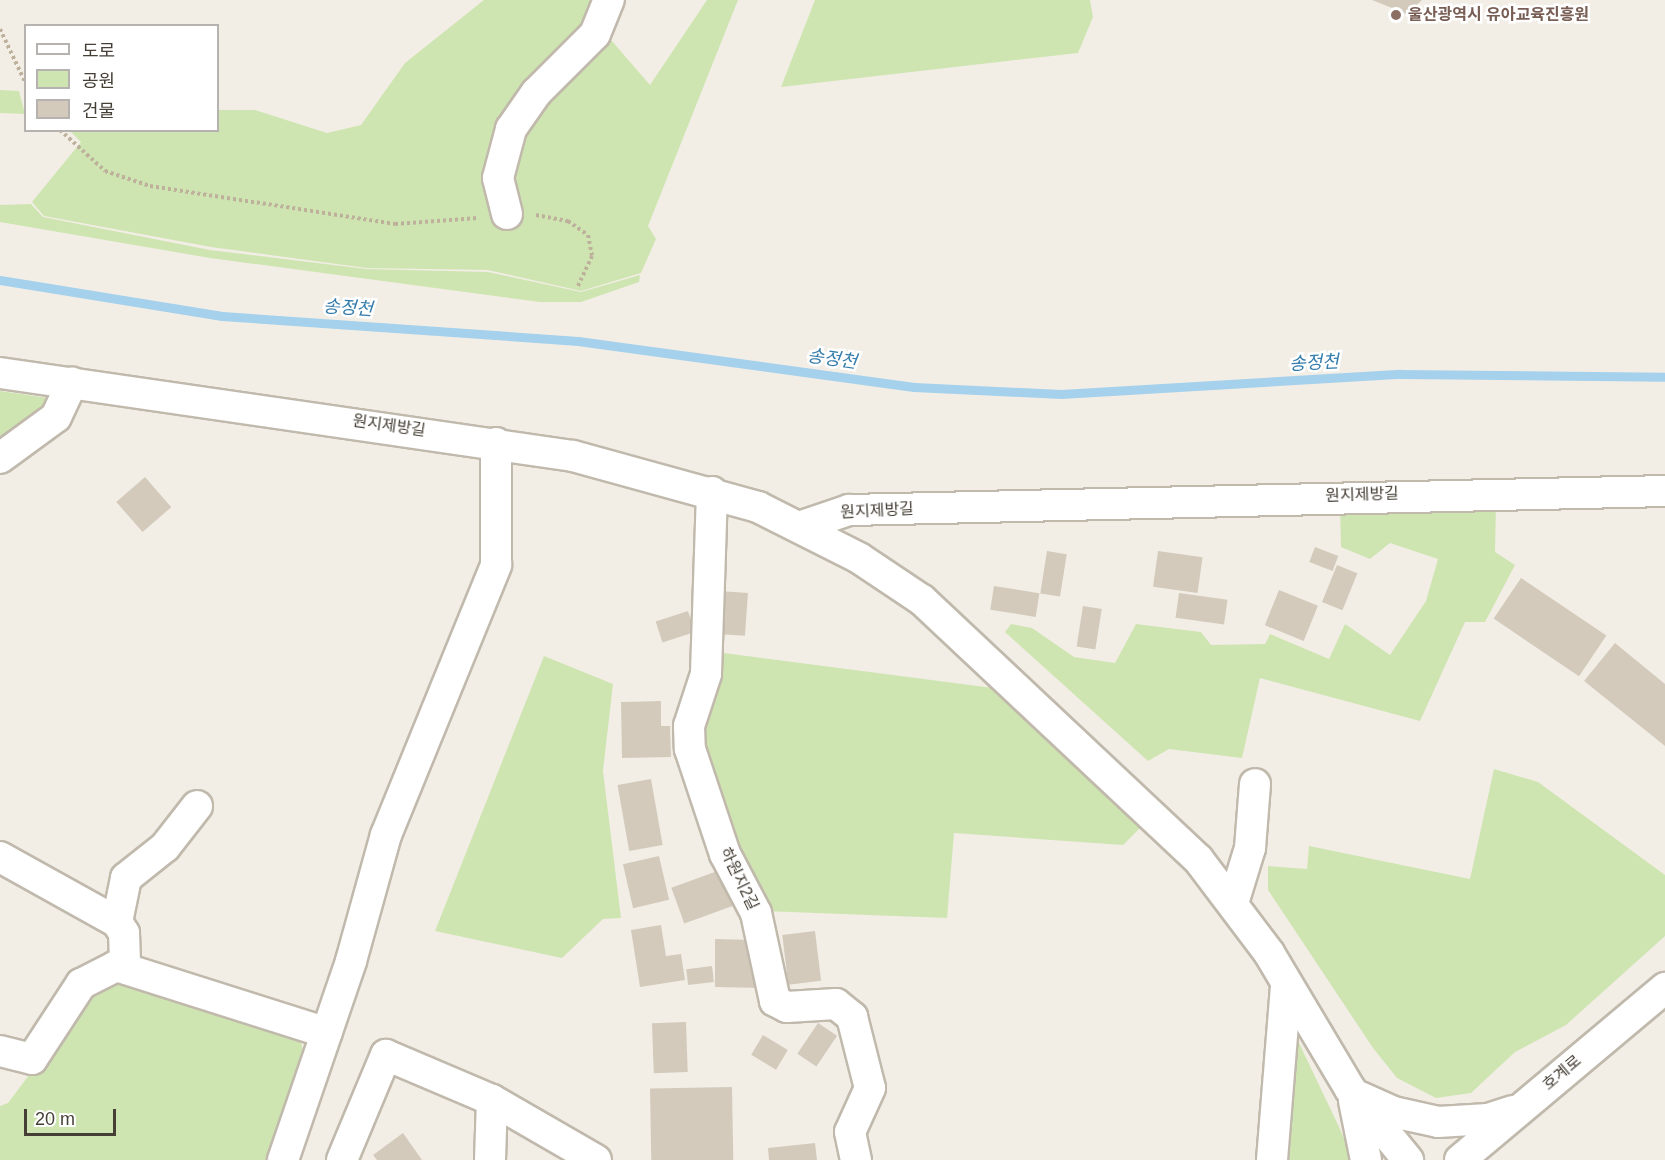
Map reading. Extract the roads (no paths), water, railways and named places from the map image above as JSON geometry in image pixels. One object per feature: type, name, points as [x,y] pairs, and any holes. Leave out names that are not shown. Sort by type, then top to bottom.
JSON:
[{"type":"street","points":[[507,214],[498,178],[511,129],[536,93],[595,34],[609,0]]},
{"type":"street","name":"원지제방길","points":[[0,373],[496,443],[573,456],[712,492],[802,526],[849,510],[1665,491]]},
{"type":"street","points":[[0,458],[56,417],[72,383]]},
{"type":"street","points":[[283,1160],[327,1033],[386,835],[496,565],[496,443]]},
{"type":"street","name":"하원지2길","points":[[712,492],[706,674],[689,726],[690,749],[725,854],[756,913],[775,1000],[787,1007],[836,1004],[852,1017],[870,1088],[850,1131],[856,1160]]},
{"type":"street","points":[[802,526],[922,600],[1155,814],[1234,900],[1350,1089],[1408,1160]]},
{"type":"street","points":[[1234,900],[1250,848],[1255,784]]},
{"type":"street","points":[[117,922],[126,878],[165,847],[197,806]]},
{"type":"street","points":[[0,857],[117,922],[124,933],[125,968]]},
{"type":"street","points":[[0,1051],[32,1059],[90,975],[125,968],[327,1033]]},
{"type":"street","points":[[1272,1160],[1286,986]]},
{"type":"street","name":"호계로","points":[[1460,1160],[1665,988]]},
{"type":"street","points":[[342,1160],[386,1055],[492,1100],[596,1160]]},
{"type":"street","points":[[1350,1089],[1377,1106],[1438,1122],[1488,1119],[1518,1109]]},
{"type":"street","points":[[1350,1089],[1366,1160]]},
{"type":"street","points":[[490,1160],[492,1100]]},
{"type":"waterway","name":"송정천","points":[[0,280],[222,316],[578,341],[914,387],[1061,394],[1400,374],[1665,377]]},
{"type":"place","name":"울산광역시 유아교육진흥원","points":[[1396,15]]}]
